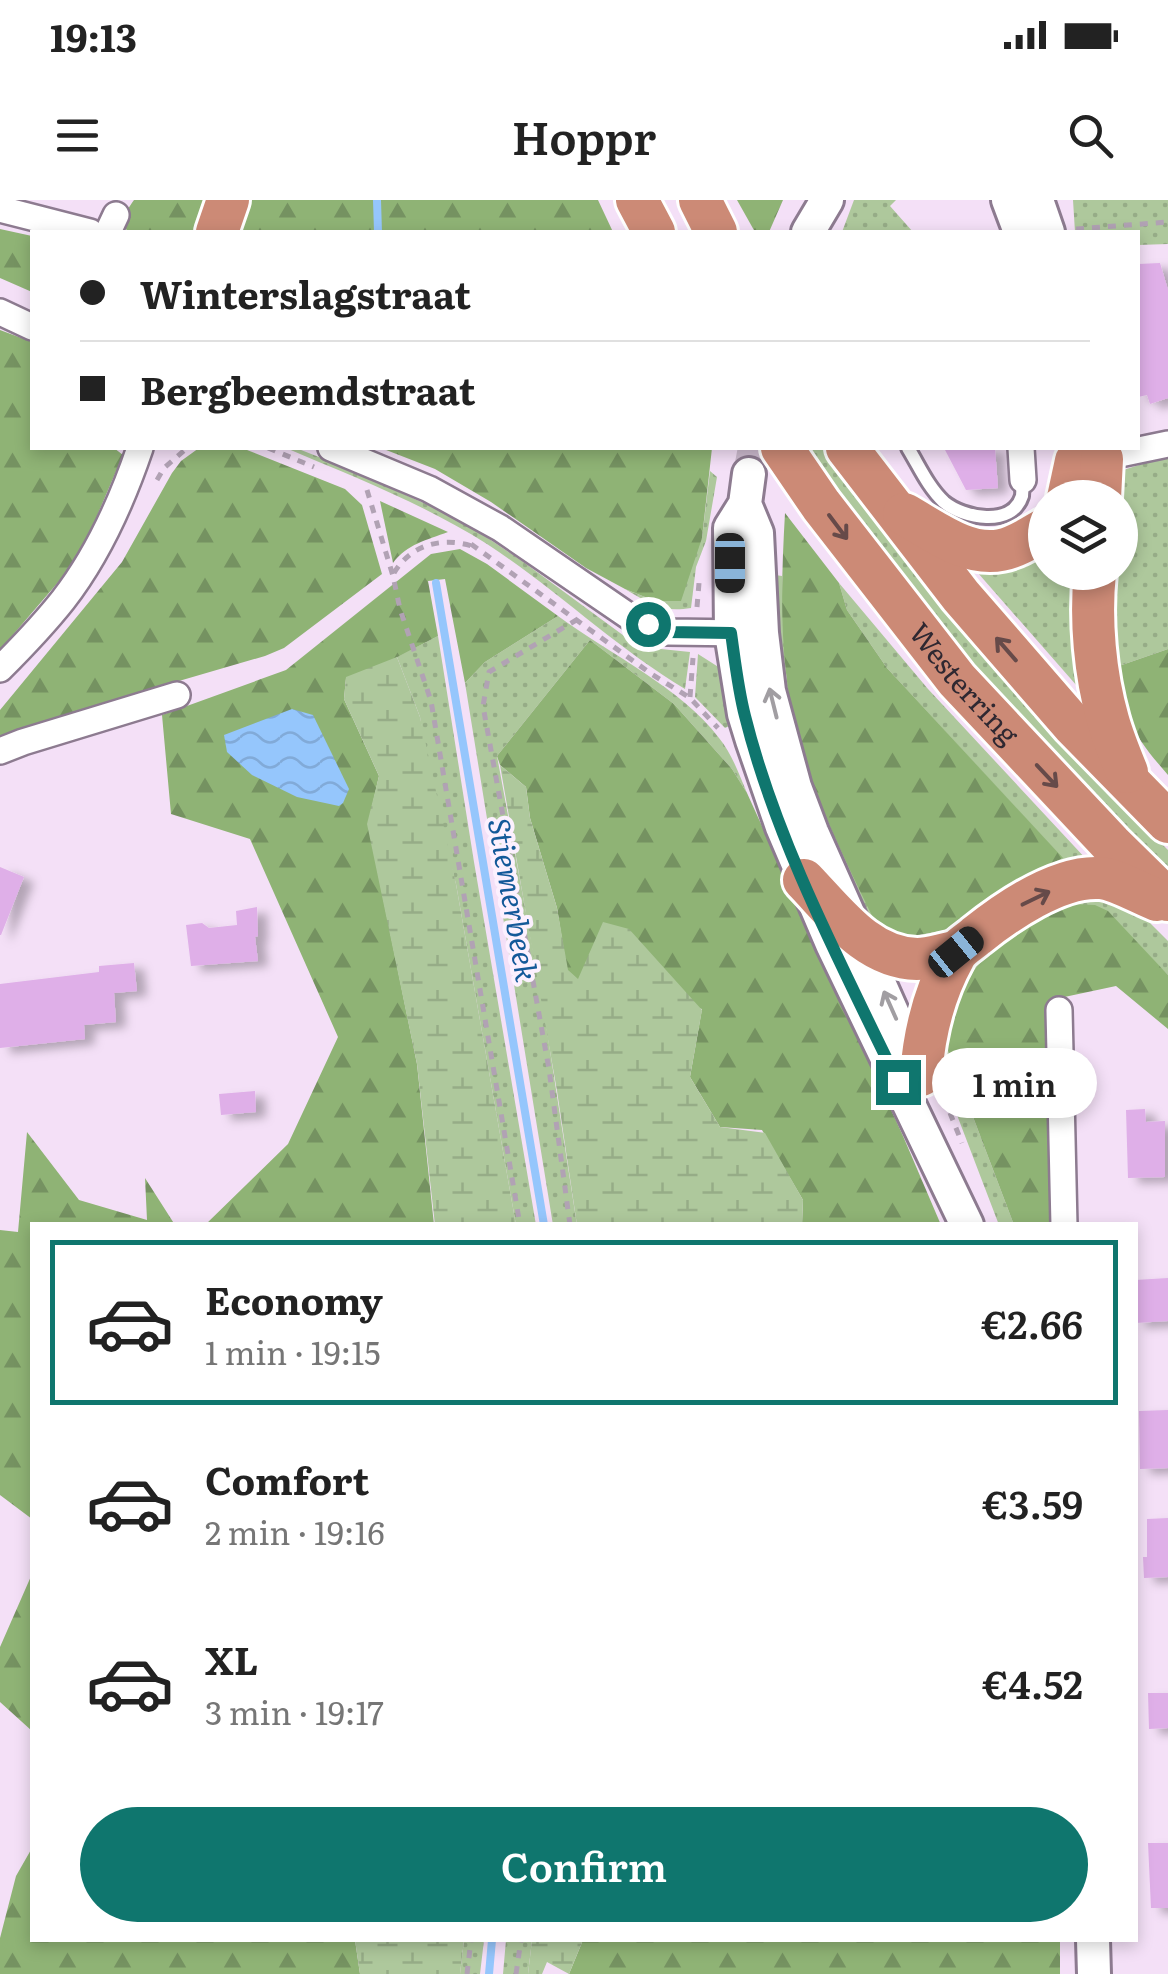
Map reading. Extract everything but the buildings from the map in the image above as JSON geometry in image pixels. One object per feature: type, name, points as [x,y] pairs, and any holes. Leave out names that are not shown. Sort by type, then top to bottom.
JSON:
[{"type":"highway","points":[[218,230],[228,200]]},
{"type":"highway","points":[[637,200],[653,230]]},
{"type":"highway","points":[[700,200],[715,230]]},
{"type":"highway","name":"Westerring","points":[[783,450],[821,505],[957,680],[1168,902]]},
{"type":"highway","name":"Westerring","points":[[848,450],[960,596],[1073,725],[1168,822]]},
{"type":"highway","points":[[893,508],[967,548],[998,551],[1028,539]]},
{"type":"highway","points":[[1093,590],[1097,670],[1108,721],[1132,786]]},
{"type":"highway","points":[[920,1075],[937,994],[956,952],[996,920],[1035,896],[1073,882],[1101,878],[1168,902]]},
{"type":"highway","points":[[804,880],[858,936],[881,952],[917,959],[956,952]]},
{"type":"street","points":[[1008,200],[1019,230]]},
{"type":"street","points":[[1037,200],[1059,230]]},
{"type":"street","points":[[0,209],[82,230]]},
{"type":"street","points":[[0,298],[30,308]]},
{"type":"street","points":[[0,312],[30,326]]},
{"type":"street","points":[[1087,468],[1168,444]]},
{"type":"street","points":[[0,669],[64,598],[99,544],[139,450]]},
{"type":"street","points":[[336,450],[429,489],[500,528],[630,617],[667,632],[746,633]]},
{"type":"street","points":[[1021,450],[1023,480]]},
{"type":"street","points":[[747,489],[730,528],[746,633],[744,714],[804,880],[966,1222]]},
{"type":"street","points":[[746,633],[770,692],[795,787],[979,1222]]},
{"type":"street","points":[[0,751],[177,695]]},
{"type":"street","points":[[1058,1010],[1064,1222]]},
{"type":"street","points":[[1093,1942],[1094,1974]]},
{"type":"lane","points":[[909,450],[931,487],[948,505],[968,514],[992,518],[1014,510],[1022,498],[1023,480]]},
{"type":"path","points":[[1072,230],[1168,222]]},
{"type":"path","points":[[164,468],[185,450]]},
{"type":"path","points":[[366,489],[431,701],[519,1222]]},
{"type":"path","points":[[392,576],[401,561],[422,546],[462,542],[478,548],[690,698],[722,733]]},
{"type":"path","points":[[570,1222],[549,1069],[482,706],[489,672],[578,619]]},
{"type":"path","points":[[690,698],[693,653]]},
{"type":"path","points":[[467,1974],[471,1942]]},
{"type":"path","points":[[516,1974],[521,1942]]},
{"type":"green space","points":[[134,200],[207,200],[196,230],[126,230],[127,212]]},
{"type":"green space","points":[[250,200],[598,200],[612,230],[240,230]]},
{"type":"green space","points":[[737,200],[783,200],[770,230],[754,230]]},
{"type":"green space","points":[[854,200],[896,200],[890,206],[911,230],[843,230]]},
{"type":"green space","points":[[1073,200],[1168,200],[1168,244],[1140,245],[1140,230],[1075,230]]},
{"type":"green space","points":[[0,229],[30,236],[30,291],[0,278]]},
{"type":"green space","points":[[0,330],[30,341],[30,450],[117,450],[123,455],[88,537],[66,573],[0,650]]},
{"type":"green space","points":[[196,450],[247,450],[345,489],[362,505],[382,574],[284,648],[131,695],[0,743],[0,710],[122,562],[181,461]]},
{"type":"green space","points":[[291,450],[329,461],[473,528],[631,641],[690,652],[685,689],[487,544],[363,481]]},
{"type":"green space","points":[[386,450],[712,450],[702,538],[681,601],[655,601],[625,589],[586,568],[491,502],[435,469]]},
{"type":"green space","points":[[801,450],[828,450],[1078,761],[1168,850],[1168,879],[951,645]]},
{"type":"green space","points":[[1168,456],[1168,649],[1116,667],[1111,590],[1138,590],[1138,480],[1117,480],[1123,470]]},
{"type":"green space","points":[[710,471],[717,477],[706,541],[696,567],[691,608],[663,608],[625,589],[655,601],[702,538]]},
{"type":"green space","points":[[380,501],[448,532],[411,547],[393,563]]},
{"type":"green space","points":[[785,513],[839,583],[847,610],[887,668],[1063,858],[998,891],[946,930],[909,937],[879,930],[821,805],[799,740],[786,673],[782,593]]},
{"type":"green space","points":[[460,549],[558,616],[485,662],[465,683],[445,579],[428,581],[438,636],[384,664],[346,678],[344,699],[379,776],[368,824],[417,1064],[434,1222],[208,1222],[288,1144],[338,1037],[250,839],[171,814],[162,715],[286,670],[431,554]]},
{"type":"green space","points":[[1028,549],[1028,590],[1080,590],[1084,694],[971,565]]},
{"type":"green space","points":[[775,575],[782,576],[786,676],[817,795],[909,937],[946,930],[998,891],[1062,858],[887,668],[847,610],[839,583],[928,689],[1087,860],[951,932],[913,944],[868,918],[814,792],[799,749],[782,678]]},
{"type":"green space","points":[[558,616],[665,687],[704,720],[728,751],[747,793],[732,769],[674,704],[590,640],[497,756],[542,999],[577,1222],[553,1222],[465,683],[485,662]]},
{"type":"green space","points":[[438,636],[535,1222],[515,1222],[456,884],[431,788],[420,717],[397,657]]},
{"type":"green space","points":[[590,640],[674,704],[732,769],[747,793],[940,1222],[802,1222],[803,1200],[762,1130],[720,1127],[690,1077],[702,1009],[578,980],[567,970],[557,908],[530,818],[526,787],[500,765],[497,756]]},
{"type":"green space","points":[[1168,649],[1168,775],[1132,726],[1116,667]]},
{"type":"green space","points":[[698,654],[720,668],[736,723],[725,728],[695,697]]},
{"type":"green space","points":[[397,657],[420,717],[456,884],[515,1222],[435,1222],[417,1064],[367,824],[379,776],[344,699],[346,677]]},
{"type":"green space","points":[[500,765],[526,787],[530,818],[557,908],[568,970],[578,979],[603,922],[629,929],[702,1010],[690,1077],[720,1127],[765,1133],[803,1200],[802,1222],[577,1222]]},
{"type":"green space","points":[[1081,890],[1128,901],[1168,941],[1168,975],[1154,962],[945,1043],[1013,1222],[998,1222],[936,1060],[941,1021],[982,948]]},
{"type":"green space","points":[[1059,905],[1095,905],[1108,911],[1168,975],[1168,1029],[1116,986],[1055,999],[1045,1008],[1054,1222],[1013,1222],[945,1043],[951,1012],[965,981],[1001,938]]},
{"type":"green space","points":[[27,1132],[79,1200],[147,1220],[145,1178],[173,1222],[30,1222],[30,1518],[0,1495],[0,1230],[18,1232]]},
{"type":"green space","points":[[30,1579],[30,1729],[0,1702],[0,1647]]},
{"type":"green space","points":[[30,1852],[30,1942],[355,1942],[360,1974],[0,1974],[0,1938],[16,1876]]},
{"type":"green space","points":[[355,1942],[464,1942],[460,1974],[360,1974]]},
{"type":"green space","points":[[464,1942],[484,1942],[480,1974],[460,1974]]},
{"type":"green space","points":[[506,1942],[532,1942],[528,1974],[503,1974]]},
{"type":"green space","points":[[532,1942],[582,1942],[569,1974],[547,1962],[542,1974],[528,1974]]},
{"type":"green space","points":[[582,1942],[1060,1942],[1060,1974],[569,1974]]},
{"type":"water","points":[[292,709],[313,715],[349,789],[339,806],[297,797],[252,775],[227,752],[224,735]]},
{"type":"waterway","name":"Stiemerbeek","points":[[377,200],[378,230]]},
{"type":"waterway","name":"Stiemerbeek","points":[[436,583],[543,1222]]},
{"type":"waterway","name":"Stiemerbeek","points":[[489,1974],[492,1942]]},
{"type":"tunnel","points":[[749,474],[754,450]]},
{"type":"route","points":[[648,624],[667,632],[731,633],[744,714],[782,827],[898,1082]]}]
